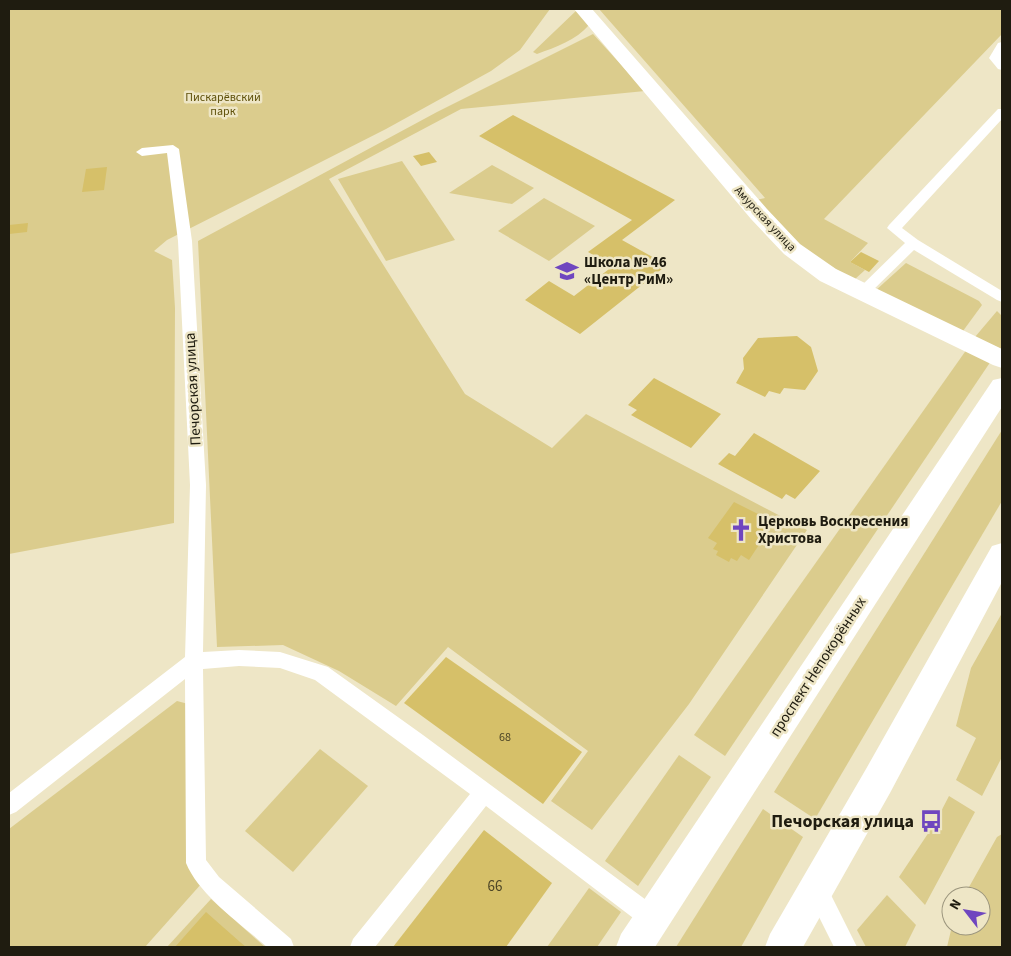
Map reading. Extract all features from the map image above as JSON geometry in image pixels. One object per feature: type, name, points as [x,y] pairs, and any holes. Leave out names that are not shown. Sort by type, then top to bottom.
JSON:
[{"type":"main road","name":"Амурская улица","points":[[583,9],[792,250],[828,275],[1002,359]]},
{"type":"main road","name":"проспект Непокорённых","points":[[634,947],[941,477],[1002,387]]},
{"type":"main road","points":[[783,947],[878,781],[1002,555]]},
{"type":"lane","points":[[1002,45],[995,58],[1002,67]]},
{"type":"lane","points":[[1002,112],[894,228],[913,242],[1002,297]]},
{"type":"lane","name":"Печорская улица","points":[[142,152],[173,149],[185,241],[198,485],[194,661]]},
{"type":"lane","points":[[863,292],[913,242]]},
{"type":"lane","points":[[9,805],[194,661],[239,658],[280,660],[321,673],[416,741],[653,919]]},
{"type":"lane","points":[[194,661],[196,863],[212,884],[283,947]]},
{"type":"lane","points":[[360,947],[484,793]]},
{"type":"lane","points":[[816,889],[846,947]]},
{"type":"green space","name":"Пискарёвский парк","points":[[9,9],[550,9],[520,50],[491,71],[386,129],[167,240],[154,251],[172,260],[175,308],[174,523],[9,554]]},
{"type":"green space","points":[[578,9],[589,25],[584,30],[558,46],[537,54],[533,52]]},
{"type":"green space","points":[[599,9],[1002,9],[1002,34],[824,219],[868,243],[850,262],[865,270],[854,280],[799,247],[756,200],[765,198]]},
{"type":"green space","points":[[593,34],[645,91],[461,109],[329,179],[465,394],[552,448],[586,414],[807,530],[689,704],[592,830],[551,801],[588,751],[448,647],[396,706],[339,671],[283,645],[217,647],[198,241],[437,112]]},
{"type":"green space","points":[[402,161],[455,240],[386,261],[338,179]]},
{"type":"green space","points":[[492,165],[534,188],[512,204],[449,193]]},
{"type":"green space","points":[[544,198],[595,226],[549,261],[498,231]]},
{"type":"green space","points":[[906,263],[979,301],[982,305],[963,331],[875,291]]},
{"type":"green space","points":[[997,311],[1002,316],[1001,349],[975,337]]},
{"type":"green space","points":[[967,349],[991,361],[725,756],[694,735]]},
{"type":"green space","points":[[1002,430],[1002,501],[815,819],[774,792]]},
{"type":"green space","points":[[1002,613],[1002,757],[982,796],[956,780],[976,738],[956,726],[971,668]]},
{"type":"green space","points":[[177,701],[192,705],[202,883],[145,947],[9,947],[9,829]]},
{"type":"green space","points":[[320,749],[368,786],[293,872],[245,831]]},
{"type":"green space","points":[[679,755],[711,777],[638,886],[605,861]]},
{"type":"green space","points":[[949,796],[975,812],[925,905],[899,877],[935,823]]},
{"type":"green space","points":[[763,809],[803,837],[741,947],[676,947]]},
{"type":"green space","points":[[1002,834],[1002,947],[947,947],[950,936],[991,936],[991,886],[970,886],[997,837]]},
{"type":"green space","points":[[589,888],[621,912],[597,947],[547,947]]},
{"type":"green space","points":[[887,895],[916,925],[905,947],[866,947],[857,930]]},
{"type":"green space","points":[[211,899],[265,947],[167,947]]},
{"type":"building","points":[[513,115],[675,200],[622,240],[667,265],[580,334],[525,300],[549,281],[574,296],[613,266],[588,252],[632,220],[479,136]]},
{"type":"building","points":[[429,152],[437,162],[421,166],[413,156]]},
{"type":"building","points":[[107,167],[104,190],[82,192],[86,169]]},
{"type":"building","points":[[28,223],[27,232],[9,234],[9,225]]},
{"type":"building","points":[[861,252],[879,261],[869,272],[850,262]]},
{"type":"building","points":[[797,336],[811,347],[818,371],[805,390],[784,388],[780,394],[769,391],[765,397],[736,383],[744,369],[743,358],[758,338]]},
{"type":"building","points":[[654,378],[721,414],[691,448],[631,415],[637,410],[628,405]]},
{"type":"building","points":[[754,433],[820,471],[795,499],[786,494],[782,499],[718,464],[729,453],[735,456]]},
{"type":"building","name":"Церковь Воскресения Христова","points":[[734,502],[774,522],[749,560],[741,555],[737,561],[731,558],[729,562],[716,555],[718,551],[713,549],[717,543],[708,538]]},
{"type":"building","points":[[446,657],[582,752],[543,804],[404,703]]},
{"type":"building","points":[[484,830],[552,883],[506,947],[393,947]]},
{"type":"building","points":[[206,912],[240,942],[246,947],[175,947]]},
{"type":"place","name":"Школа № 46 «Центр РиМ»","points":[[567,271]]},
{"type":"place","name":"Церковь Воскресения Христова","points":[[741,530]]},
{"type":"place","name":"Печорская улица","points":[[931,821]]}]
